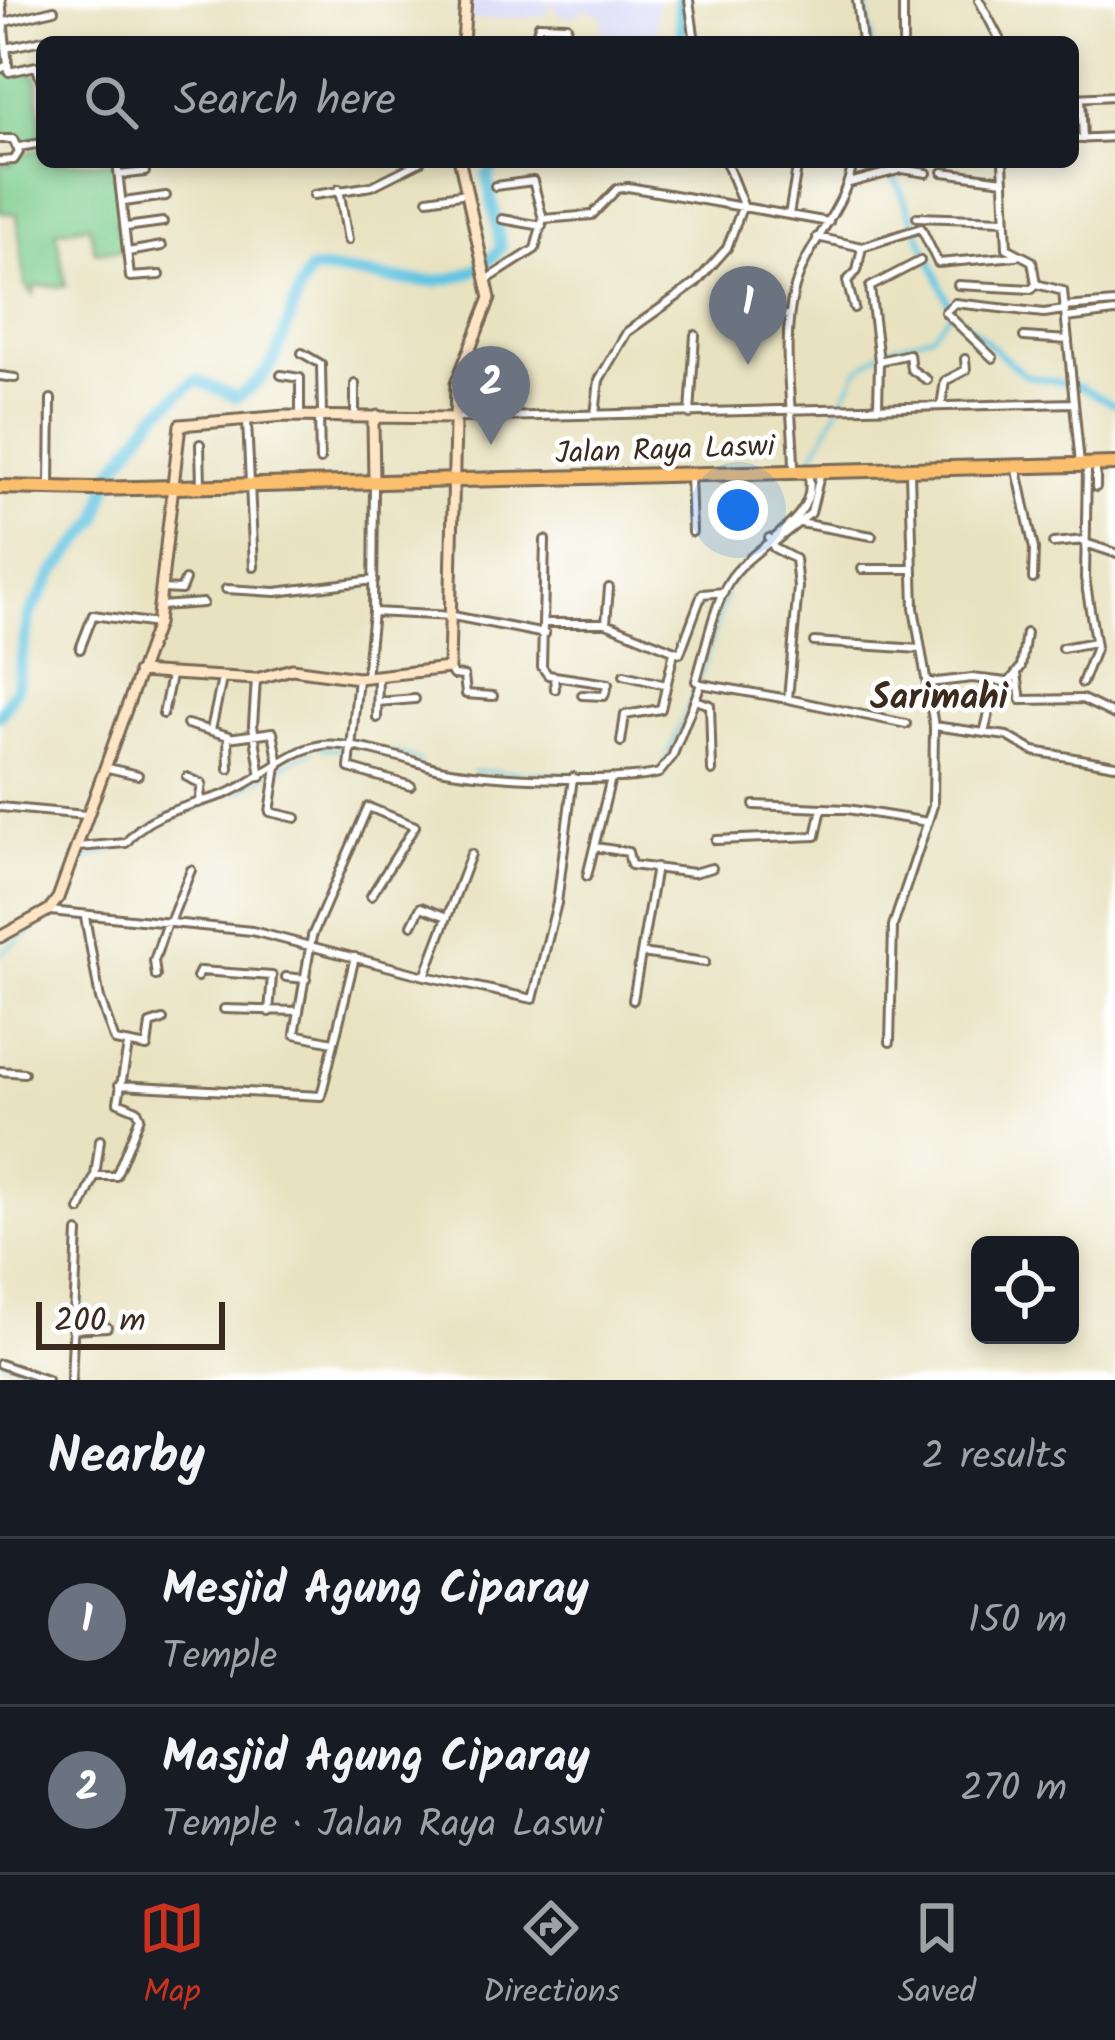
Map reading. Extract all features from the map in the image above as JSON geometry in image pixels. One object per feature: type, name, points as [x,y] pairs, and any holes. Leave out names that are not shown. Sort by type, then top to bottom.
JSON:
[{"type":"main road","points":[[463,36],[466,0]]},
{"type":"main road","points":[[138,672],[256,679],[301,668],[367,677],[449,668],[457,376],[489,307],[487,276],[461,168]]},
{"type":"main road","points":[[0,937],[49,910],[108,768],[157,624],[180,425],[300,416],[455,418]]},
{"type":"main road","points":[[374,480],[373,424],[378,416]]},
{"type":"main road","name":"Jalan Raya Laswi","points":[[0,487],[94,489],[1115,464]]},
{"type":"street","points":[[1,0],[4,67],[9,72],[36,67]]},
{"type":"street","points":[[689,0],[694,36]]},
{"type":"street","points":[[856,0],[861,36]]},
{"type":"street","points":[[903,0],[903,36]]},
{"type":"street","points":[[980,0],[998,36]]},
{"type":"street","points":[[2,22],[54,10]]},
{"type":"street","points":[[536,36],[539,25],[567,26]]},
{"type":"street","points":[[6,48],[36,42]]},
{"type":"street","points":[[1079,98],[1115,96]]},
{"type":"street","points":[[1079,112],[1083,139]]},
{"type":"street","points":[[1,136],[13,139],[19,147]]},
{"type":"street","points":[[1079,139],[1115,137]]},
{"type":"street","points":[[19,147],[36,144]]},
{"type":"street","points":[[0,160],[14,160],[19,147]]},
{"type":"street","points":[[118,168],[130,278],[160,274]]},
{"type":"street","points":[[314,196],[372,186],[408,168]]},
{"type":"street","points":[[595,415],[599,380],[627,332],[696,283],[727,248],[743,205],[728,168]]},
{"type":"street","points":[[789,215],[797,168]]},
{"type":"street","points":[[772,540],[800,524],[812,494],[794,410],[788,315],[817,237],[849,184],[852,168]]},
{"type":"street","points":[[1003,168],[1007,248],[1016,256]]},
{"type":"street","points":[[119,175],[145,172]]},
{"type":"street","points":[[849,184],[894,172],[928,172]]},
{"type":"street","points":[[943,172],[1004,180]]},
{"type":"street","points":[[487,276],[535,249],[543,222],[533,181],[495,186]]},
{"type":"street","points":[[502,219],[543,222],[592,215],[617,190],[628,187],[829,222]]},
{"type":"street","points":[[339,190],[348,240]]},
{"type":"street","points":[[428,200],[467,193]]},
{"type":"street","points":[[124,202],[166,196]]},
{"type":"street","points":[[917,218],[1005,220]]},
{"type":"street","points":[[126,227],[163,222]]},
{"type":"street","points":[[817,237],[862,247],[918,229],[938,262],[1016,256],[1032,260],[1033,289],[958,285]]},
{"type":"street","points":[[128,252],[163,246]]},
{"type":"street","points":[[854,308],[848,281],[857,271],[862,247]]},
{"type":"street","points":[[878,408],[880,354],[870,287],[920,261]]},
{"type":"street","points":[[1036,284],[1060,287],[1072,403],[1096,487]]},
{"type":"street","points":[[1065,313],[1115,303]]},
{"type":"street","points":[[993,358],[951,309],[1115,313]]},
{"type":"street","points":[[733,314],[788,315]]},
{"type":"street","points":[[690,413],[695,335]]},
{"type":"street","points":[[1024,337],[1068,340]]},
{"type":"street","points":[[302,353],[321,364],[320,460]]},
{"type":"street","points":[[880,354],[909,354],[911,369],[926,380]]},
{"type":"street","points":[[941,406],[945,381],[966,370],[965,358]]},
{"type":"street","points":[[281,375],[300,378],[300,416]]},
{"type":"street","points":[[0,376],[15,378]]},
{"type":"street","points":[[355,384],[355,416]]},
{"type":"street","points":[[50,488],[51,399]]},
{"type":"street","points":[[455,418],[1072,403]]},
{"type":"street","points":[[247,419],[254,567]]},
{"type":"street","points":[[200,444],[201,486]]},
{"type":"street","points":[[1082,683],[1095,642],[1085,542],[1088,464]]},
{"type":"street","points":[[1017,466],[1034,549],[1033,580]]},
{"type":"street","points":[[890,1042],[893,926],[928,821],[934,726],[911,569],[910,469]]},
{"type":"street","points":[[690,476],[692,532]]},
{"type":"street","points":[[374,480],[373,612],[367,677],[350,750],[352,771],[411,786]]},
{"type":"street","points":[[77,848],[126,843],[146,823],[261,778],[326,744],[403,754],[433,767],[466,772],[610,778],[662,771],[695,700],[724,592],[772,540],[804,515]]},
{"type":"street","points":[[800,524],[872,536]]},
{"type":"street","points":[[545,540],[542,584],[547,622],[542,667],[554,676],[596,678],[609,685],[604,696],[582,694]]},
{"type":"street","points":[[772,540],[775,549],[795,559],[799,582],[788,699]]},
{"type":"street","points":[[1053,543],[1085,542],[1115,553]]},
{"type":"street","points":[[862,569],[911,569]]},
{"type":"street","points":[[162,590],[181,590],[185,580]]},
{"type":"street","points":[[226,589],[276,592],[374,580]]},
{"type":"street","points":[[606,623],[609,588]]},
{"type":"street","points":[[547,622],[606,623],[674,652],[687,646],[702,594],[724,592]]},
{"type":"street","points":[[160,606],[203,603]]},
{"type":"street","points":[[373,612],[453,616],[545,634]]},
{"type":"street","points":[[80,649],[93,615],[157,624]]},
{"type":"street","points":[[1026,633],[1017,674],[1021,700],[1082,699],[1115,715]]},
{"type":"street","points":[[814,642],[920,649]]},
{"type":"street","points":[[1062,648],[1095,642]]},
{"type":"street","points":[[621,742],[625,715],[659,711],[674,652]]},
{"type":"street","points":[[449,668],[453,675],[464,677],[466,694],[493,696]]},
{"type":"street","points":[[984,733],[991,705],[1017,674]]},
{"type":"street","points":[[624,675],[666,685]]},
{"type":"street","points":[[163,714],[171,676]]},
{"type":"street","points":[[554,676],[555,689]]},
{"type":"street","points":[[367,677],[378,702],[377,718]]},
{"type":"street","points":[[928,682],[972,677],[1009,682]]},
{"type":"street","points":[[211,730],[222,679]]},
{"type":"street","points":[[256,679],[254,733],[261,778]]},
{"type":"street","points":[[700,683],[906,724]]},
{"type":"street","points":[[378,702],[415,699]]},
{"type":"street","points":[[695,700],[711,706],[712,771]]},
{"type":"street","points":[[187,724],[229,736],[273,732],[279,769],[270,812],[296,818]]},
{"type":"street","points":[[934,726],[1007,736],[1033,751],[1115,765]]},
{"type":"street","points":[[229,736],[229,769]]},
{"type":"street","points":[[108,768],[138,775]]},
{"type":"street","points":[[49,910],[168,922],[311,945],[533,1000],[565,863],[573,776]]},
{"type":"street","points":[[187,777],[202,784],[199,803]]},
{"type":"street","points":[[587,876],[610,778]]},
{"type":"street","points":[[754,805],[928,821]]},
{"type":"street","points":[[0,807],[90,815]]},
{"type":"street","points":[[333,1042],[296,1036],[298,1011],[311,945],[368,807],[416,826],[371,896]]},
{"type":"street","points":[[716,840],[815,837],[822,808]]},
{"type":"street","points":[[595,847],[628,852],[630,865],[693,873],[712,868]]},
{"type":"street","points":[[424,976],[471,854]]},
{"type":"street","points":[[633,1000],[656,867]]},
{"type":"street","points":[[156,976],[154,961],[190,869]]},
{"type":"street","points":[[412,925],[422,907],[447,917]]},
{"type":"street","points":[[85,917],[114,1039],[147,1047],[151,1022],[163,1020]]},
{"type":"street","points":[[641,953],[705,962]]},
{"type":"street","points":[[119,1085],[318,1098],[326,1092],[333,1042],[355,957]]},
{"type":"street","points":[[197,977],[200,971],[272,976],[269,1012]]},
{"type":"street","points":[[286,977],[306,979]]},
{"type":"street","points":[[224,1009],[298,1011]]},
{"type":"street","points":[[95,1176],[115,1178],[140,1117],[137,1110],[118,1103],[128,1046]]},
{"type":"street","points":[[0,1071],[24,1073]]},
{"type":"street","points":[[80,1210],[95,1176],[100,1140]]},
{"type":"street","points":[[71,1380],[78,1232]]},
{"type":"street","points":[[72,1329],[107,1327]]},
{"type":"street","points":[[0,1364],[47,1380]]},
{"type":"shaded area","points":[[471,0],[658,0],[655,36],[603,36],[603,15],[584,9],[576,16],[558,15],[557,5],[548,5],[547,16],[470,20]]},
{"type":"green space","points":[[0,71],[36,75],[36,141],[22,144],[3,135]]},
{"type":"green space","points":[[36,150],[36,168],[115,168],[122,220],[116,221],[124,251],[95,251],[89,225],[56,231],[66,286],[36,286],[33,295],[25,284],[17,214],[0,212],[0,163],[10,165],[21,154]]},
{"type":"waterway","points":[[679,0],[682,36]]},
{"type":"waterway","points":[[864,0],[870,36]]},
{"type":"waterway","points":[[0,715],[16,689],[29,616],[54,573],[98,520],[111,473],[156,414],[196,380],[236,397],[253,386],[275,358],[310,270],[436,281],[482,265],[501,247],[487,176],[492,168]]},
{"type":"waterway","points":[[891,168],[952,311],[1024,375],[1078,386],[1115,405]]},
{"type":"waterway","points":[[813,466],[814,454],[858,370],[886,348],[931,335],[952,311]]},
{"type":"waterway","points":[[729,586],[742,570]]},
{"type":"waterway","points":[[698,683],[726,595]]},
{"type":"waterway","points":[[665,761],[694,692]]},
{"type":"waterway","points":[[321,748],[348,750]]},
{"type":"waterway","points":[[237,792],[312,750]]},
{"type":"waterway","points":[[393,752],[422,762]]},
{"type":"waterway","points":[[473,771],[613,775]]},
{"type":"waterway","points":[[163,818],[205,804]]},
{"type":"waterway","points":[[0,954],[58,910],[81,860],[122,847]]},
{"type":"waterway","points":[[0,1359],[58,1380]]},
{"type":"place","name":"Mesjid Agung Ciparay","points":[[748,365]]},
{"type":"place","name":"Masjid Agung Ciparay","points":[[491,445]]},
{"type":"district","name":"Sarimahi","points":[[939,698]]}]
